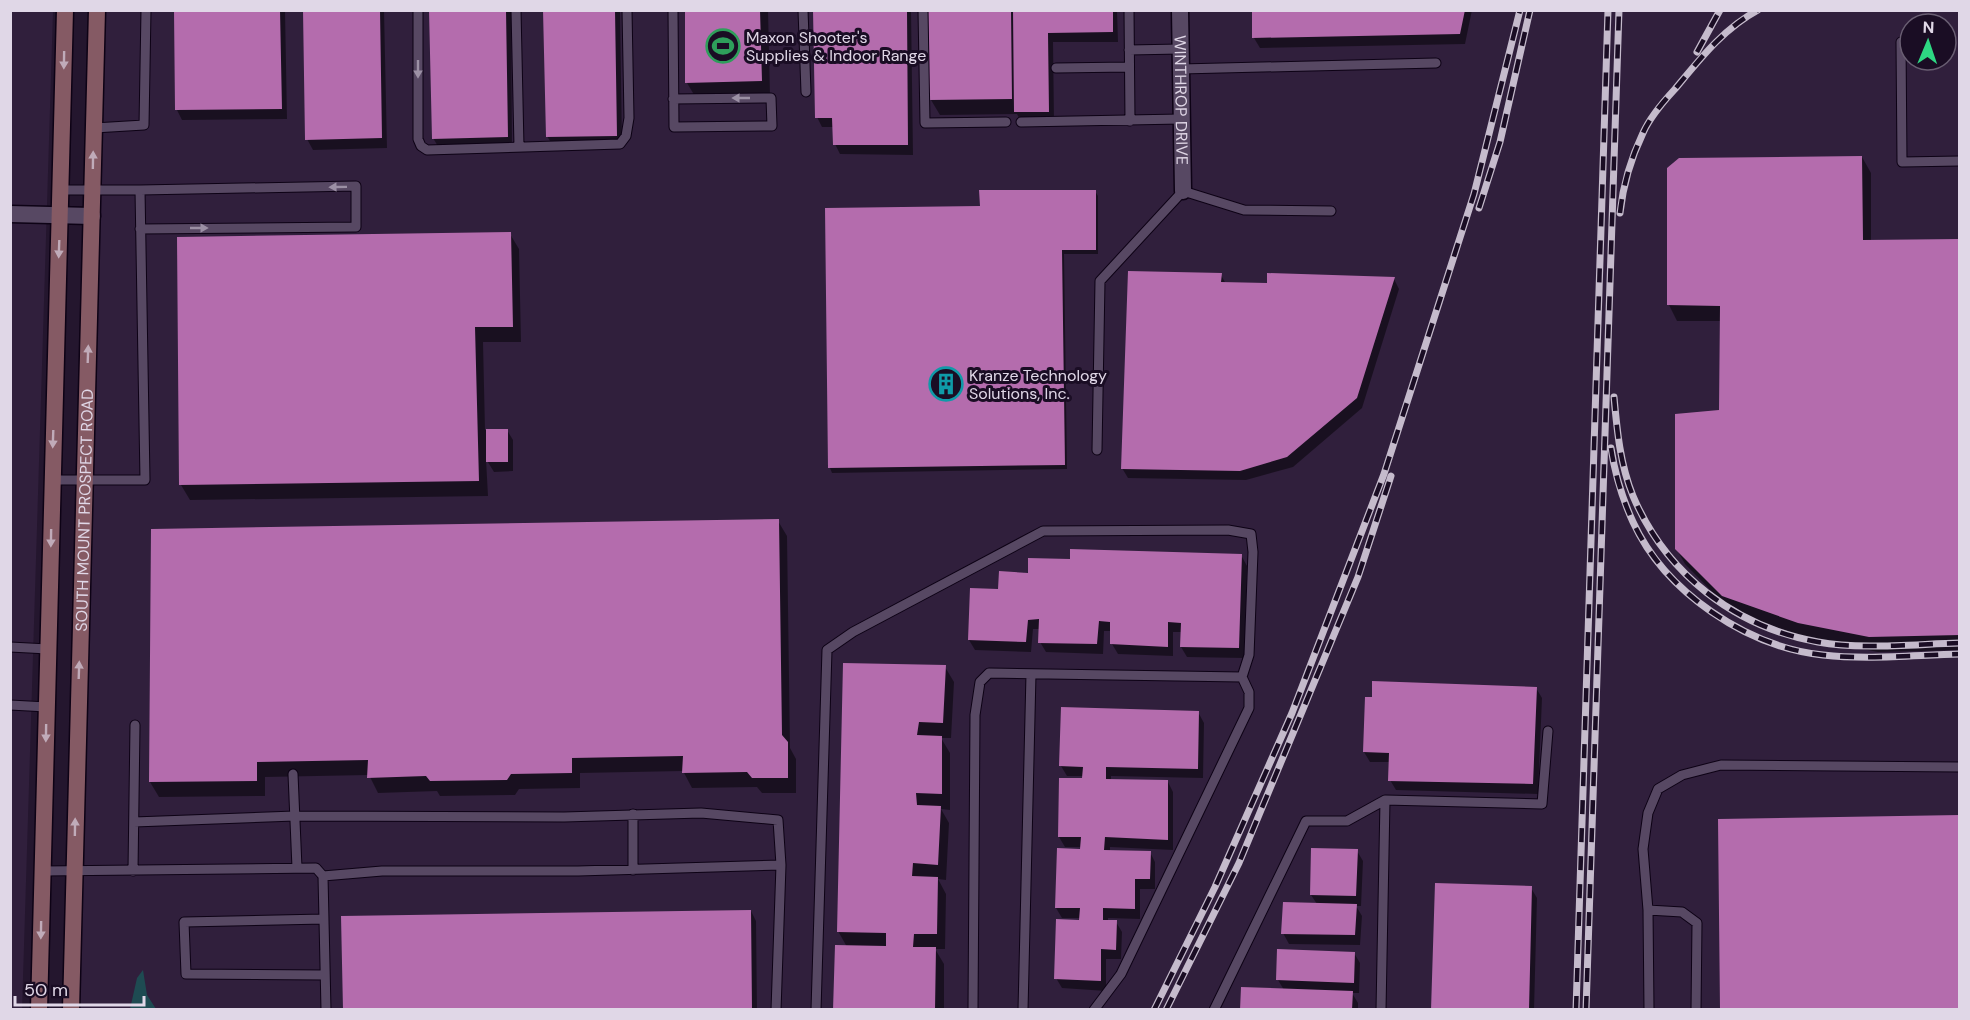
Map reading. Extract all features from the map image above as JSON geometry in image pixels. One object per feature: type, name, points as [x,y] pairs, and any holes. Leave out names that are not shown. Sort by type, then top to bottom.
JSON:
[{"type":"main road","name":"SOUTH MOUNT PROSPECT ROAD","points":[[39,1010],[65,10]]},
{"type":"main road","name":"SOUTH MOUNT PROSPECT ROAD","points":[[71,1010],[97,10]]},
{"type":"street","name":"WINTHROP DRIVE","points":[[1180,10],[1183,191]]},
{"type":"street","points":[[10,213],[92,216]]},
{"type":"lane","points":[[93,128],[144,125],[146,10]]},
{"type":"lane","points":[[418,10],[418,139],[421,146],[427,150],[620,144],[626,136],[629,118],[627,10]]},
{"type":"lane","points":[[516,10],[519,147]]},
{"type":"lane","points":[[673,10],[673,99],[674,127],[772,126],[771,98],[673,99]]},
{"type":"lane","points":[[803,10],[806,92]]},
{"type":"lane","points":[[923,10],[925,123],[1006,122]]},
{"type":"lane","points":[[1129,10],[1130,120]]},
{"type":"lane","points":[[1129,50],[1180,50]]},
{"type":"lane","points":[[1181,69],[1436,63]]},
{"type":"lane","points":[[1056,68],[1129,67]]},
{"type":"lane","points":[[1901,72],[1902,162],[1959,161]]},
{"type":"lane","points":[[1021,122],[1181,119]]},
{"type":"lane","points":[[61,190],[356,186],[356,227],[140,229]]},
{"type":"lane","points":[[52,480],[145,480],[140,190]]},
{"type":"lane","points":[[1097,450],[1100,281],[1183,191],[1244,210],[1331,211]]},
{"type":"lane","points":[[816,1010],[827,650],[854,632],[1043,531],[1228,530],[1251,534],[1254,552],[1250,655],[1242,677],[1250,692],[1249,708],[1121,974],[1094,1010]]},
{"type":"lane","points":[[10,647],[48,649]]},
{"type":"lane","points":[[974,1010],[975,715],[980,682],[989,673],[1242,677]]},
{"type":"lane","points":[[1023,1010],[1031,674]]},
{"type":"lane","points":[[10,705],[47,707]]},
{"type":"lane","points":[[133,871],[135,725]]},
{"type":"lane","points":[[1214,1010],[1306,821],[1347,821],[1385,800],[1542,804],[1548,731]]},
{"type":"lane","points":[[1649,1010],[1648,910],[1643,849],[1648,813],[1659,789],[1682,775],[1721,765],[1959,767]]},
{"type":"lane","points":[[293,774],[297,868]]},
{"type":"lane","points":[[1381,1010],[1385,800]]},
{"type":"lane","points":[[134,822],[295,816],[564,817],[700,813],[778,820],[781,865],[776,1010]]},
{"type":"lane","points":[[633,814],[633,870]]},
{"type":"lane","points":[[322,876],[382,871],[633,870],[781,865]]},
{"type":"lane","points":[[43,871],[316,868],[322,876],[326,1010]]},
{"type":"lane","points":[[1648,910],[1682,912],[1696,923],[1696,1010]]},
{"type":"lane","points":[[324,919],[184,922],[186,974],[325,975]]},
{"type":"shaded area","points":[[10,11],[53,11],[22,1010],[10,1009]]},
{"type":"shaded area","points":[[104,11],[1959,11],[1959,1009],[76,1010]]},
{"type":"shaded area","points":[[143,970],[147,995],[156,1009],[130,1009],[137,978]]},
{"type":"building","points":[[174,10],[280,10],[282,109],[175,110]]},
{"type":"building","points":[[303,10],[380,10],[382,138],[305,140]]},
{"type":"building","points":[[429,10],[506,10],[508,137],[432,139]]},
{"type":"building","points":[[543,10],[615,10],[617,136],[546,137]]},
{"type":"building","name":"Maxon Shooter's Supplies & Indoor Range","points":[[685,10],[760,10],[762,81],[685,83]]},
{"type":"building","points":[[813,10],[907,10],[908,145],[833,145],[832,118],[815,118]]},
{"type":"building","points":[[928,10],[1011,10],[1012,99],[929,100]]},
{"type":"building","points":[[1013,10],[1113,10],[1113,32],[1048,33],[1049,112],[1014,112]]},
{"type":"building","points":[[1252,10],[1465,10],[1460,34],[1252,38]]},
{"type":"building","points":[[1862,156],[1863,240],[1960,239],[1960,635],[1869,637],[1798,623],[1722,596],[1675,549],[1675,414],[1719,410],[1720,306],[1667,305],[1667,168],[1679,158]]},
{"type":"building","name":"Kranze Technology Solutions, Inc.","points":[[979,190],[1096,190],[1096,250],[1062,250],[1065,465],[828,468],[825,208],[980,206]]},
{"type":"building","points":[[511,232],[513,327],[475,327],[479,481],[179,485],[177,237]]},
{"type":"building","points":[[1128,271],[1222,273],[1221,282],[1267,283],[1267,273],[1395,277],[1357,398],[1287,457],[1240,471],[1121,469]]},
{"type":"building","points":[[486,429],[508,429],[508,462],[486,462]]},
{"type":"building","points":[[779,519],[782,735],[788,742],[788,778],[752,778],[747,772],[682,773],[683,756],[572,758],[572,773],[511,774],[507,780],[430,781],[426,776],[367,778],[368,760],[257,762],[257,781],[149,782],[151,529]]},
{"type":"building","points":[[1070,549],[1242,554],[1239,648],[1180,647],[1181,623],[1168,622],[1168,647],[1110,644],[1110,622],[1099,621],[1097,644],[1038,643],[1039,619],[1028,620],[1026,642],[968,640],[970,588],[998,589],[999,571],[1028,573],[1028,558],[1070,559]]},
{"type":"building","points":[[843,663],[946,665],[943,723],[919,722],[917,735],[942,736],[942,794],[916,793],[917,805],[941,806],[938,865],[913,863],[912,876],[938,877],[937,934],[914,934],[913,947],[936,947],[935,1010],[833,1010],[835,945],[886,946],[886,933],[837,932]]},
{"type":"building","points":[[1372,681],[1537,687],[1533,784],[1388,781],[1389,753],[1363,752],[1365,697],[1372,697]]},
{"type":"building","points":[[1061,707],[1199,711],[1198,769],[1106,767],[1106,779],[1168,780],[1168,840],[1105,837],[1104,850],[1151,851],[1150,879],[1135,879],[1135,909],[1103,908],[1103,920],[1117,920],[1116,950],[1101,949],[1101,981],[1054,979],[1056,919],[1079,920],[1080,908],[1055,908],[1057,848],[1080,849],[1081,837],[1058,837],[1059,778],[1082,778],[1083,767],[1059,766]]},
{"type":"building","points":[[1960,815],[1960,1010],[1720,1010],[1718,819]]},
{"type":"building","points":[[1311,848],[1358,849],[1356,896],[1310,895]]},
{"type":"building","points":[[1435,883],[1532,886],[1529,1010],[1431,1010]]},
{"type":"building","points":[[1283,902],[1357,904],[1355,935],[1281,934]]},
{"type":"building","points":[[751,910],[752,1010],[343,1010],[341,916]]},
{"type":"building","points":[[1277,949],[1355,952],[1354,983],[1276,980]]},
{"type":"building","points":[[1241,987],[1353,991],[1352,1010],[1240,1010]]},
{"type":"railway","points":[[1154,1010],[1215,887],[1292,713],[1384,474],[1474,194],[1520,10]]},
{"type":"railway","points":[[1479,208],[1500,142],[1530,10]]},
{"type":"railway","points":[[1576,1010],[1608,10]]},
{"type":"railway","points":[[1586,1010],[1619,10]]},
{"type":"railway","points":[[1697,52],[1720,10]]},
{"type":"railway","points":[[1620,213],[1631,162],[1653,115],[1713,45],[1734,26],[1758,10]]},
{"type":"railway","points":[[1614,397],[1622,459],[1633,496],[1664,550],[1684,573],[1707,593],[1732,610],[1759,624],[1788,635],[1818,642],[1852,646],[1960,643]]},
{"type":"railway","points":[[1611,448],[1625,504],[1647,547],[1687,593],[1738,628],[1766,641],[1794,650],[1823,655],[1874,657],[1960,654]]},
{"type":"railway","points":[[1166,1010],[1239,863],[1358,577],[1391,476]]},
{"type":"place","name":"Maxon Shooter's Supplies & Indoor Range","points":[[723,46]]},
{"type":"place","name":"Kranze Technology Solutions, Inc.","points":[[946,384]]}]
